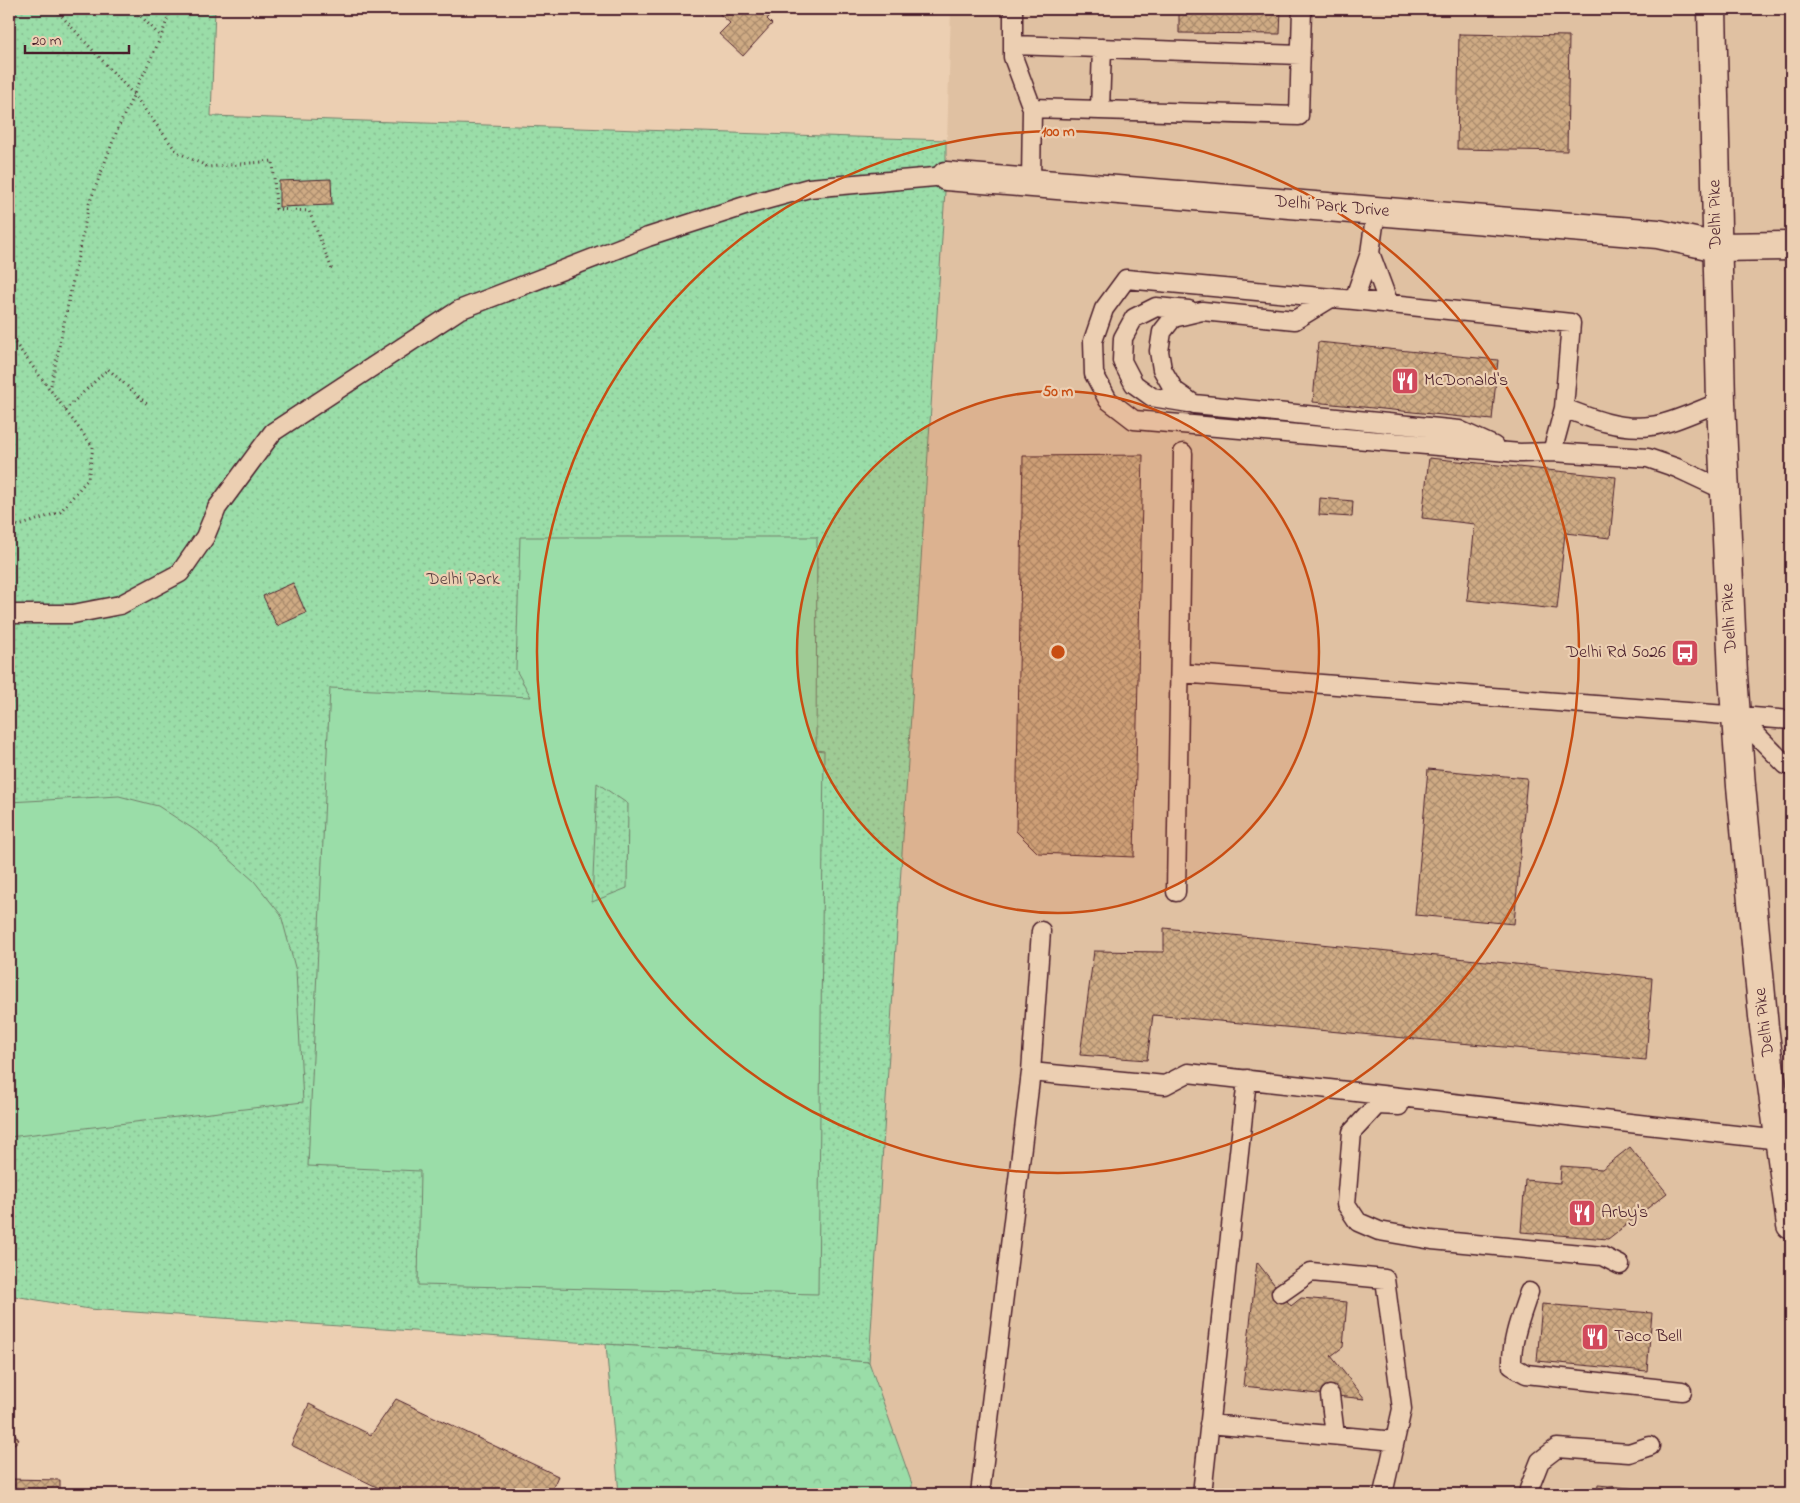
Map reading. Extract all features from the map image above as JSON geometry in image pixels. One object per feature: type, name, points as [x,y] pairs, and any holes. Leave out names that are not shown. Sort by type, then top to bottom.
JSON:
[{"type":"street","name":"Delhi Pike","points":[[1712,9],[1724,490],[1741,786],[1764,1026],[1791,1225]]},
{"type":"street","name":"Delhi Park Drive","points":[[946,176],[1658,234],[1717,247],[1791,246]]},
{"type":"lane","points":[[1013,9],[1012,57],[1032,108],[1031,183]]},
{"type":"lane","points":[[1032,108],[1299,116],[1302,9]]},
{"type":"lane","points":[[1013,45],[1301,55]]},
{"type":"lane","points":[[1100,110],[1102,48]]},
{"type":"lane","points":[[9,614],[73,614],[120,604],[180,573],[205,537],[217,508],[273,432],[459,310],[648,237],[754,203],[809,188],[946,176]]},
{"type":"lane","points":[[1354,300],[1370,253],[1376,211]]},
{"type":"lane","points":[[1370,253],[1389,304]]},
{"type":"lane","points":[[1552,452],[1564,408],[1571,323],[1354,300],[1126,279],[1104,309],[1093,341],[1094,374],[1108,400],[1134,420],[1506,452],[1552,452],[1648,458],[1678,468],[1724,490]]},
{"type":"lane","points":[[1331,298],[1294,320],[1156,307],[1134,318],[1123,338],[1122,361],[1134,384],[1152,397],[1194,404],[1459,430],[1506,452]]},
{"type":"lane","points":[[1194,404],[1174,390],[1162,369],[1159,351],[1162,332],[1173,318],[1202,311]]},
{"type":"lane","points":[[1564,408],[1599,422],[1625,426],[1652,426],[1721,402]]},
{"type":"lane","points":[[1176,892],[1183,454]]},
{"type":"lane","points":[[1180,673],[1791,720]]},
{"type":"lane","points":[[1737,715],[1786,765],[1791,766]]},
{"type":"lane","points":[[980,1494],[1031,1072],[1041,931]]},
{"type":"lane","points":[[1031,1072],[1165,1085],[1188,1073],[1780,1140]]},
{"type":"lane","points":[[1202,1494],[1246,1079]]},
{"type":"lane","points":[[1420,1099],[1400,1106],[1377,1106],[1352,1132],[1346,1204],[1358,1222],[1379,1231],[1432,1240],[1602,1256],[1620,1265]]},
{"type":"lane","points":[[1281,1293],[1312,1272],[1385,1279],[1402,1409],[1383,1494]]},
{"type":"lane","points":[[1529,1292],[1517,1328],[1512,1353],[1512,1366],[1526,1374],[1682,1391]]},
{"type":"lane","points":[[1330,1395],[1335,1435]]},
{"type":"lane","points":[[1209,1424],[1395,1440]]},
{"type":"lane","points":[[1529,1494],[1529,1489],[1540,1461],[1557,1448],[1629,1453],[1650,1446]]},
{"type":"path","points":[[55,9],[134,95],[177,152],[208,167],[273,161],[276,209],[309,211],[333,272]]},
{"type":"path","points":[[134,9],[161,37]]},
{"type":"path","points":[[50,390],[89,204],[118,128],[161,37],[171,9]]},
{"type":"path","points":[[9,335],[93,447],[88,478],[60,512],[19,526],[9,522]]},
{"type":"path","points":[[65,410],[108,369],[148,404]]},
{"type":"shaded area","points":[[951,9],[1791,9],[1791,1494],[912,1494],[912,1483],[869,1362],[946,176]]},
{"type":"green space","name":"Delhi Park","points":[[9,9],[215,9],[211,116],[946,140],[946,176],[869,1362],[89,1309],[9,1295]]},
{"type":"green space","points":[[520,537],[817,537],[816,750],[824,751],[818,1294],[418,1285],[420,1171],[308,1166],[330,688],[531,697],[516,670]],"holes":[[[597,783],[628,804],[627,888],[592,902]]]},
{"type":"green space","points":[[119,796],[158,806],[201,834],[254,881],[281,915],[296,971],[303,1102],[9,1137],[9,802]]},
{"type":"green space","points":[[606,1344],[869,1362],[912,1484],[912,1494],[619,1494]]},
{"type":"building","points":[[9,9],[15,9],[15,19],[9,19]]},
{"type":"building","points":[[714,9],[777,9],[767,19],[772,24],[743,56],[719,34],[730,23]]},
{"type":"building","points":[[1179,9],[1281,9],[1280,34],[1179,33]]},
{"type":"building","points":[[1459,34],[1569,36],[1567,151],[1457,149]]},
{"type":"building","points":[[331,179],[332,205],[279,207],[279,181]]},
{"type":"building","name":"McDonald's","points":[[1318,342],[1498,360],[1492,420],[1313,402]]},
{"type":"building","points":[[1143,455],[1134,857],[1038,853],[1016,831],[1023,456]]},
{"type":"building","points":[[1429,458],[1616,477],[1610,538],[1565,533],[1557,609],[1467,600],[1475,524],[1422,518]]},
{"type":"building","points":[[1320,498],[1353,501],[1352,517],[1319,515]]},
{"type":"building","points":[[293,583],[306,613],[277,626],[263,596]]},
{"type":"building","points":[[1428,769],[1527,778],[1514,924],[1415,915]]},
{"type":"building","points":[[1164,928],[1652,978],[1646,1060],[1153,1015],[1147,1060],[1080,1055],[1094,951],[1164,952]]},
{"type":"building","name":"Arby's","points":[[1630,1147],[1667,1193],[1608,1239],[1521,1232],[1525,1180],[1560,1183],[1561,1166],[1602,1169]]},
{"type":"building","points":[[1257,1262],[1291,1306],[1301,1298],[1347,1302],[1343,1347],[1331,1356],[1365,1399],[1243,1386]]},
{"type":"building","name":"Taco Bell","points":[[1542,1304],[1652,1313],[1647,1371],[1537,1361]]},
{"type":"building","points":[[396,1399],[558,1476],[550,1494],[391,1494],[291,1445],[309,1404],[371,1435]]},
{"type":"building","points":[[9,1426],[19,1440],[9,1448]]},
{"type":"building","points":[[9,1479],[60,1480],[60,1494],[9,1494]]},
{"type":"building","points":[[1598,1485],[1692,1494],[1597,1494]]},
{"type":"place","name":"McDonald's","points":[[1405,381]]},
{"type":"place","name":"Delhi Rd 5026","points":[[1685,653]]},
{"type":"place","name":"Arby's","points":[[1582,1213]]},
{"type":"place","name":"Taco Bell","points":[[1595,1337]]}]
